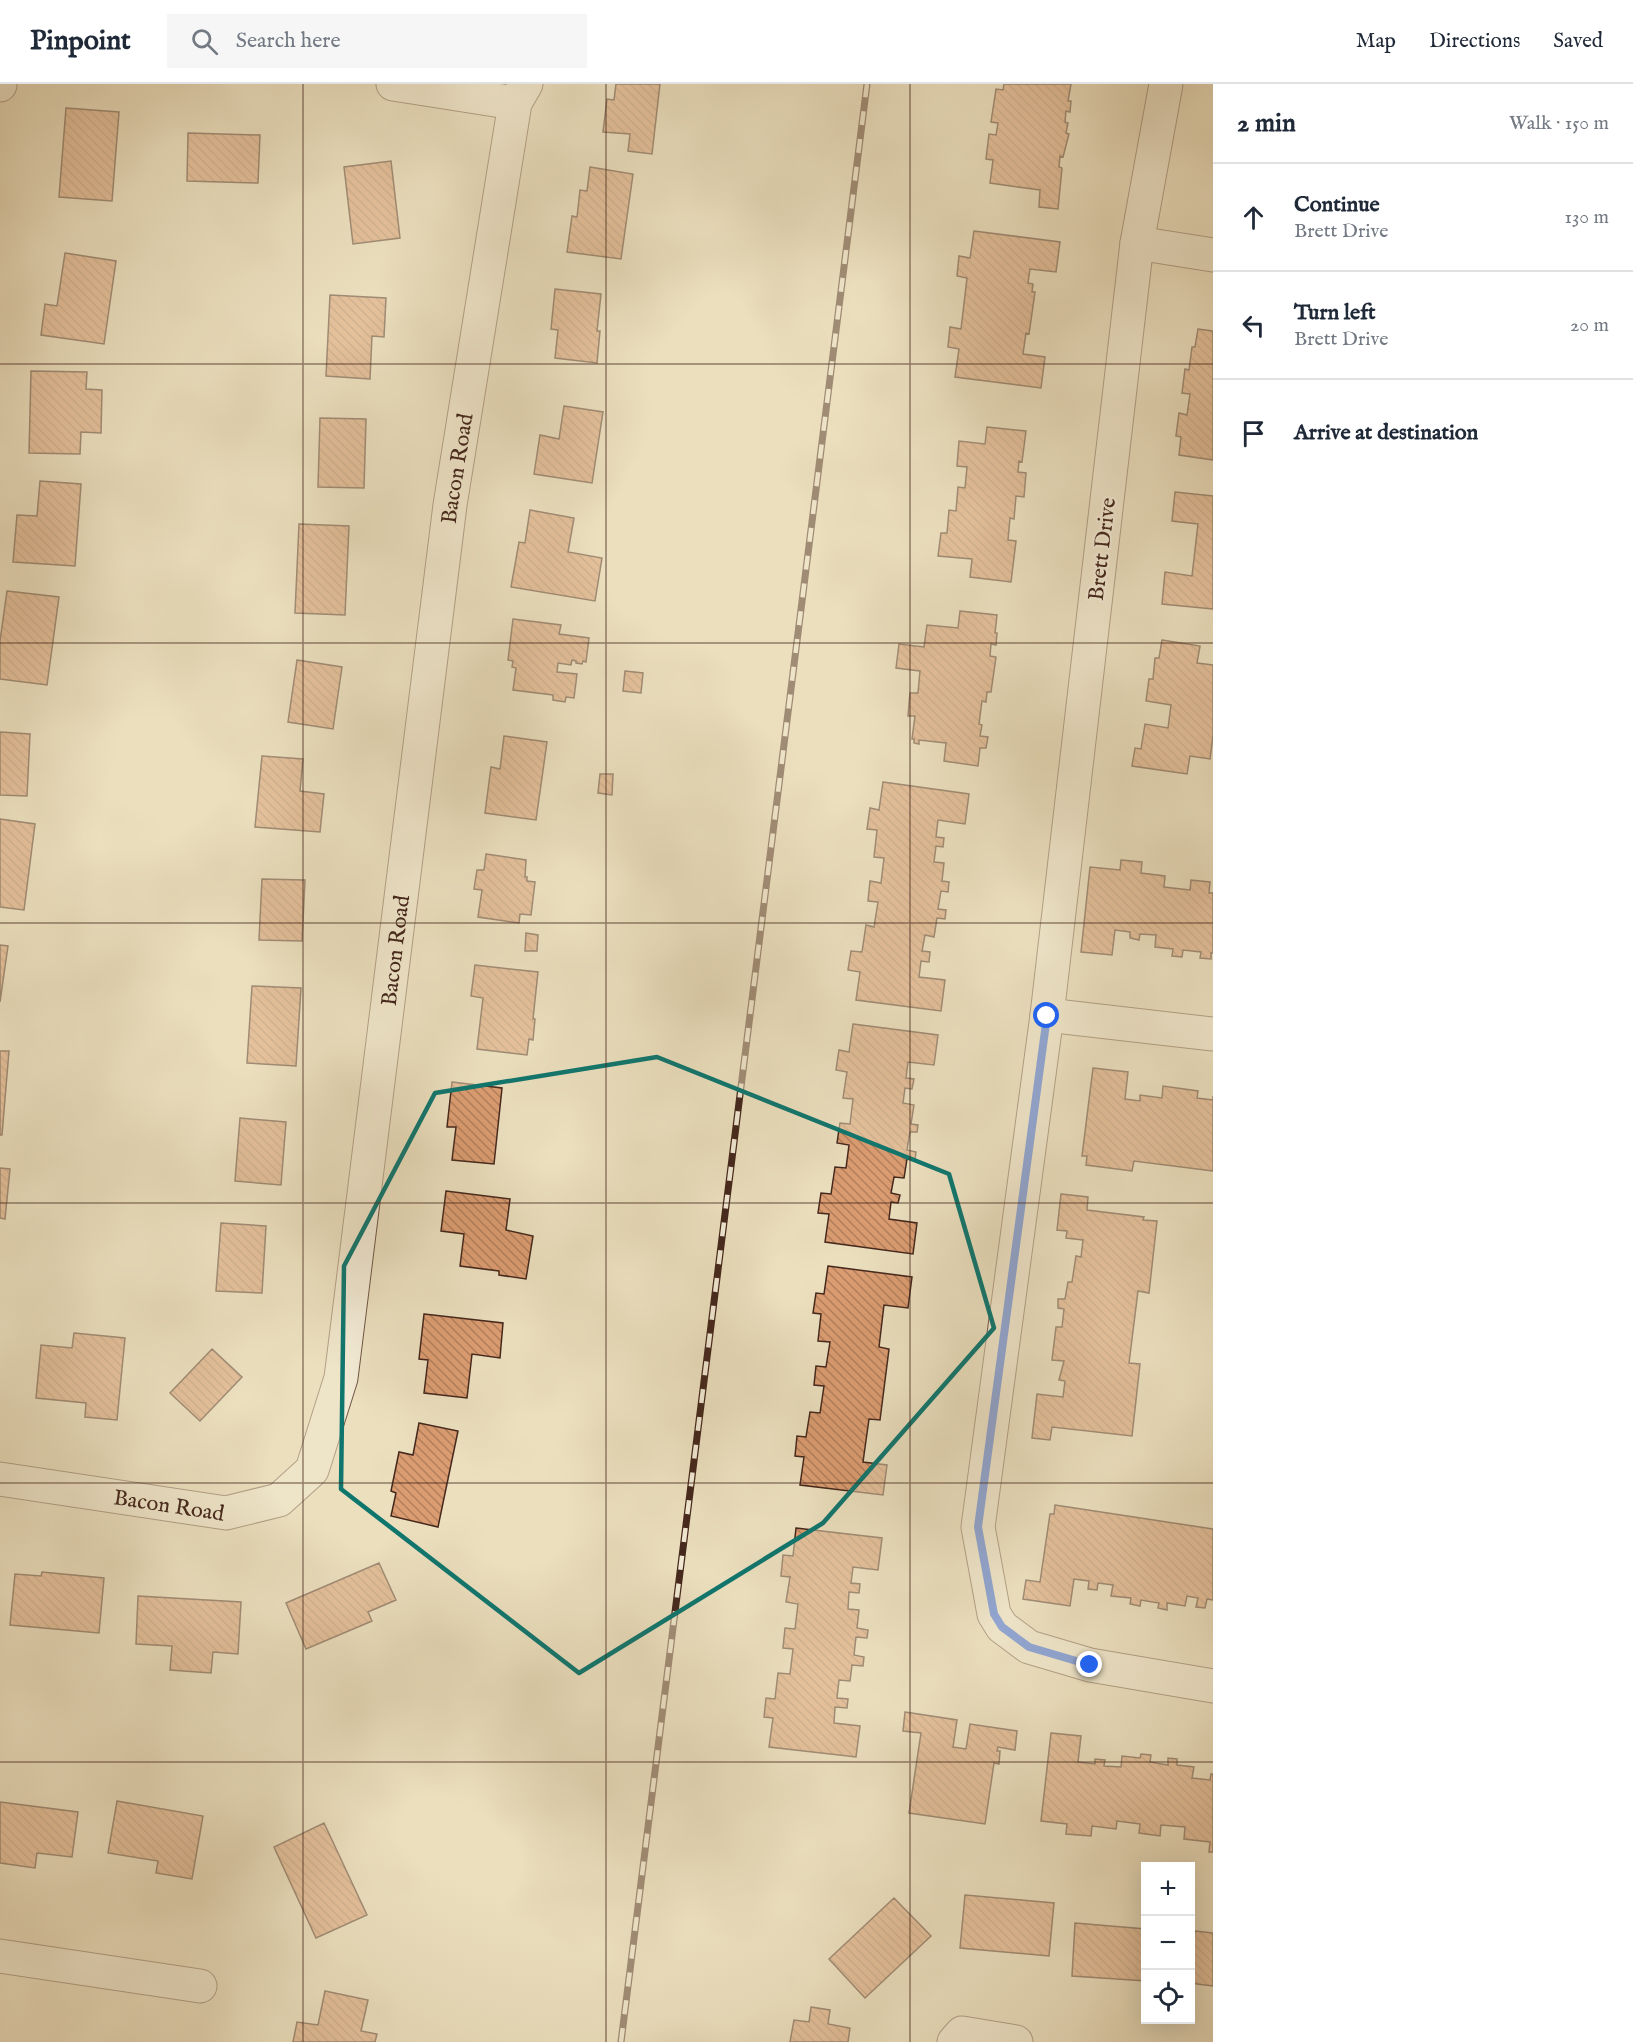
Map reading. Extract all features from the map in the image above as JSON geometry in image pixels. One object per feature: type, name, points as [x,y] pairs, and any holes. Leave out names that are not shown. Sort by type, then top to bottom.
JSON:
[{"type":"street","points":[[393,84],[521,94]]},
{"type":"street","name":"Brett Drive","points":[[1166,84],[1137,243],[1047,1016],[978,1527],[994,1614],[1002,1627],[1029,1647],[1090,1665],[1213,1686]]},
{"type":"street","name":"Bacon Road","points":[[0,1479],[226,1513],[279,1500],[312,1470],[340,1378],[450,505],[521,94]]},
{"type":"street","points":[[1137,243],[1213,255]]},
{"type":"street","points":[[1047,1016],[1213,1034]]},
{"type":"street","points":[[0,1956],[200,1986]]},
{"type":"street","points":[[954,2042],[962,2034],[1016,2042]]},
{"type":"highlighted area","points":[[657,1057],[949,1174],[994,1328],[823,1523],[579,1673],[341,1489],[344,1266],[435,1093]]},
{"type":"building","points":[[616,84],[660,84],[652,154],[628,151],[630,134],[603,132],[607,99],[614,100]]},
{"type":"building","points":[[1004,84],[1071,84],[1068,101],[1071,101],[1070,112],[1066,111],[1065,122],[1068,123],[1066,133],[1069,134],[1063,157],[1060,156],[1059,167],[1062,168],[1058,209],[1039,207],[1040,190],[990,183],[993,160],[986,159],[989,134],[996,135],[998,123],[991,122],[996,89],[1003,90]]},
{"type":"building","points":[[66,108],[119,112],[112,201],[59,197]]},
{"type":"building","points":[[188,133],[260,135],[258,183],[187,181]]},
{"type":"building","points":[[391,161],[400,238],[353,244],[344,167]]},
{"type":"building","points":[[590,167],[633,174],[621,259],[567,252],[572,216],[577,217],[580,190],[587,191]]},
{"type":"building","points":[[974,231],[1060,242],[1056,272],[1030,269],[1028,283],[1033,284],[1032,292],[1035,292],[1029,334],[1026,333],[1023,354],[1045,357],[1041,388],[955,377],[959,349],[948,347],[950,327],[961,329],[967,278],[957,276],[959,256],[970,258]]},
{"type":"building","points":[[65,253],[116,261],[104,344],[41,335],[45,304],[57,306]]},
{"type":"building","points":[[555,289],[601,294],[597,331],[600,331],[597,363],[555,358],[558,330],[551,329]]},
{"type":"building","points":[[330,295],[386,298],[384,337],[372,336],[370,379],[326,376]]},
{"type":"building","points":[[1198,329],[1213,331],[1213,460],[1179,455],[1181,437],[1176,436],[1179,413],[1187,415],[1190,394],[1182,393],[1185,369],[1189,370],[1192,347],[1195,347]]},
{"type":"building","points":[[31,371],[87,372],[86,389],[102,390],[101,433],[81,432],[80,454],[29,453]]},
{"type":"building","points":[[564,406],[603,412],[592,483],[534,474],[540,435],[559,439]]},
{"type":"building","points":[[320,418],[366,419],[364,488],[318,487]]},
{"type":"building","points":[[987,427],[1026,431],[1022,462],[1019,461],[1018,472],[1026,473],[1024,497],[1016,496],[1014,519],[1010,518],[1008,540],[1016,541],[1011,582],[970,577],[972,559],[938,556],[941,533],[947,533],[949,510],[956,511],[958,487],[965,488],[967,467],[957,466],[959,441],[985,444]]},
{"type":"building","points":[[40,481],[81,484],[75,566],[13,562],[17,515],[37,516]]},
{"type":"building","points":[[1175,492],[1213,496],[1213,609],[1162,604],[1165,572],[1192,576],[1198,524],[1172,521]]},
{"type":"building","points":[[530,510],[574,518],[568,552],[602,558],[595,601],[511,587],[519,542],[525,543]]},
{"type":"building","points":[[299,524],[349,526],[345,615],[295,613]]},
{"type":"building","points":[[7,591],[59,597],[47,685],[0,679],[0,641]]},
{"type":"building","points":[[960,611],[997,615],[996,645],[991,644],[990,656],[996,657],[991,692],[987,692],[986,702],[982,701],[979,724],[982,725],[980,736],[988,737],[986,748],[980,748],[978,766],[944,761],[946,743],[919,740],[919,744],[914,743],[912,739],[915,716],[908,716],[910,693],[918,693],[920,671],[896,668],[899,644],[924,647],[927,625],[958,628]]},
{"type":"building","points":[[513,619],[561,625],[559,634],[589,638],[586,662],[583,661],[582,664],[572,660],[571,665],[558,663],[557,672],[577,674],[574,698],[566,697],[565,702],[553,700],[553,695],[513,690],[516,668],[512,667],[513,661],[508,660]]},
{"type":"building","points":[[1162,640],[1200,646],[1197,663],[1213,665],[1213,736],[1210,759],[1190,756],[1187,774],[1132,766],[1135,748],[1141,749],[1145,724],[1168,728],[1171,705],[1146,701],[1149,679],[1153,679],[1155,658],[1159,658]]},
{"type":"building","points":[[297,660],[342,667],[333,729],[288,722]]},
{"type":"building","points":[[625,671],[643,673],[641,693],[623,691]]},
{"type":"building","points":[[0,732],[30,734],[27,796],[0,795]]},
{"type":"building","points":[[504,736],[547,742],[536,820],[485,813],[491,767],[500,769]]},
{"type":"building","points":[[262,756],[303,759],[300,791],[324,794],[320,832],[255,827]]},
{"type":"building","points":[[600,774],[613,774],[612,795],[598,793]]},
{"type":"building","points":[[883,782],[969,794],[965,824],[938,820],[936,837],[944,838],[943,847],[936,846],[934,862],[944,863],[942,881],[949,882],[948,892],[941,891],[938,909],[946,910],[945,919],[937,918],[934,937],[925,935],[922,951],[930,952],[929,962],[921,961],[919,977],[945,980],[941,1011],[856,1000],[860,972],[848,970],[851,951],[862,952],[866,925],[874,927],[878,902],[868,901],[870,881],[881,883],[884,858],[874,857],[877,830],[867,829],[870,808],[879,810]]},
{"type":"building","points":[[0,819],[35,824],[24,910],[0,907]]},
{"type":"building","points":[[486,854],[526,860],[525,877],[527,881],[535,882],[531,915],[520,914],[519,923],[478,917],[482,890],[474,889],[477,870],[484,870]]},
{"type":"building","points":[[1121,860],[1142,862],[1141,873],[1165,876],[1164,887],[1190,890],[1191,880],[1210,882],[1209,893],[1213,893],[1213,953],[1211,953],[1211,959],[1200,958],[1201,952],[1183,950],[1182,957],[1172,956],[1173,949],[1155,947],[1156,935],[1140,934],[1139,940],[1130,938],[1130,932],[1115,930],[1112,955],[1081,952],[1090,867],[1120,870]]},
{"type":"building","points":[[262,879],[305,880],[302,941],[259,940]]},
{"type":"building","points":[[526,933],[538,935],[537,951],[525,951]]},
{"type":"building","points":[[0,945],[8,946],[0,1002]]},
{"type":"building","points":[[475,965],[538,972],[533,1040],[529,1039],[527,1055],[477,1049],[483,998],[471,996]]},
{"type":"building","points":[[252,986],[301,988],[296,1066],[247,1063]]},
{"type":"building","points":[[853,1024],[938,1035],[934,1065],[908,1062],[906,1078],[914,1079],[912,1089],[905,1088],[903,1103],[914,1105],[911,1124],[918,1125],[917,1132],[910,1132],[907,1150],[916,1152],[915,1160],[907,1159],[904,1178],[894,1177],[891,1193],[900,1195],[898,1203],[891,1202],[889,1219],[917,1223],[913,1254],[825,1242],[829,1214],[818,1213],[821,1193],[831,1194],[835,1167],[846,1168],[849,1145],[837,1143],[840,1123],[850,1124],[853,1099],[843,1098],[847,1072],[836,1070],[839,1050],[849,1052]]},
{"type":"building","points":[[0,1051],[9,1051],[2,1135],[0,1135]]},
{"type":"building","points":[[1093,1068],[1128,1072],[1125,1099],[1140,1101],[1140,1095],[1162,1098],[1163,1086],[1198,1091],[1197,1098],[1213,1100],[1213,1171],[1134,1161],[1132,1171],[1086,1165],[1087,1156],[1082,1156]]},
{"type":"building","points":[[452,1082],[502,1088],[494,1164],[452,1160],[456,1127],[447,1127]]},
{"type":"building","points":[[240,1118],[286,1122],[281,1185],[235,1181]]},
{"type":"building","points":[[0,1168],[10,1169],[5,1219],[0,1218]]},
{"type":"building","points":[[446,1191],[510,1199],[506,1230],[533,1236],[526,1279],[499,1275],[499,1271],[460,1266],[464,1234],[441,1231]]},
{"type":"building","points":[[1061,1194],[1088,1197],[1087,1210],[1144,1217],[1143,1220],[1157,1221],[1149,1293],[1138,1291],[1129,1363],[1140,1364],[1132,1436],[1052,1427],[1050,1440],[1032,1438],[1037,1394],[1063,1397],[1065,1381],[1059,1380],[1064,1361],[1052,1360],[1056,1327],[1062,1327],[1064,1309],[1058,1308],[1058,1299],[1065,1299],[1068,1282],[1072,1282],[1076,1256],[1081,1257],[1083,1240],[1066,1238],[1067,1231],[1057,1230]]},
{"type":"building","points":[[221,1223],[266,1226],[262,1293],[216,1291]]},
{"type":"building","points":[[828,1266],[912,1277],[908,1308],[884,1305],[879,1347],[889,1349],[880,1420],[869,1419],[863,1462],[887,1465],[883,1495],[800,1485],[804,1457],[795,1456],[797,1436],[806,1437],[810,1412],[820,1413],[824,1386],[814,1385],[816,1366],[826,1367],[830,1342],[818,1341],[821,1314],[813,1313],[816,1293],[824,1294]]},
{"type":"building","points":[[424,1314],[503,1323],[500,1358],[472,1354],[467,1398],[424,1393],[428,1360],[419,1359]]},
{"type":"building","points":[[74,1333],[125,1338],[117,1420],[85,1417],[86,1403],[36,1398],[41,1345],[72,1348]]},
{"type":"building","points":[[212,1349],[242,1377],[200,1421],[170,1393]]},
{"type":"building","points":[[419,1423],[458,1431],[438,1527],[391,1516],[396,1493],[391,1491],[399,1452],[413,1455]]},
{"type":"building","points":[[1055,1505],[1213,1529],[1213,1600],[1207,1599],[1205,1608],[1196,1607],[1198,1598],[1187,1596],[1185,1606],[1167,1603],[1167,1610],[1158,1608],[1159,1603],[1141,1600],[1140,1606],[1130,1604],[1131,1598],[1111,1596],[1113,1585],[1098,1583],[1097,1590],[1088,1589],[1089,1581],[1074,1579],[1070,1606],[1023,1599],[1026,1580],[1040,1582],[1050,1514],[1054,1514]]},
{"type":"building","points":[[796,1528],[882,1538],[878,1570],[853,1567],[851,1583],[860,1584],[859,1593],[849,1592],[848,1609],[859,1610],[857,1628],[868,1630],[867,1638],[856,1637],[854,1655],[864,1657],[863,1666],[852,1665],[850,1681],[839,1680],[837,1698],[848,1699],[847,1708],[835,1707],[834,1723],[860,1726],[856,1757],[769,1747],[773,1718],[764,1717],[766,1698],[775,1699],[778,1673],[790,1674],[793,1649],[783,1648],[785,1628],[795,1629],[798,1604],[786,1602],[790,1577],[781,1576],[783,1555],[793,1556]]},
{"type":"building","points":[[379,1563],[396,1600],[368,1612],[372,1621],[306,1649],[286,1603]]},
{"type":"building","points":[[42,1572],[104,1578],[99,1633],[10,1625],[15,1574],[41,1576]]},
{"type":"building","points":[[138,1596],[241,1602],[238,1654],[213,1652],[211,1673],[170,1670],[172,1646],[136,1644]]},
{"type":"building","points":[[905,1712],[957,1720],[953,1747],[966,1749],[970,1724],[1017,1731],[1015,1750],[998,1747],[999,1764],[994,1763],[985,1824],[909,1813],[921,1733],[903,1731]]},
{"type":"building","points":[[1051,1733],[1081,1736],[1078,1762],[1095,1764],[1095,1759],[1105,1760],[1104,1766],[1121,1767],[1122,1756],[1140,1758],[1141,1754],[1151,1755],[1150,1762],[1168,1765],[1168,1758],[1177,1759],[1177,1765],[1194,1767],[1192,1778],[1210,1780],[1213,1774],[1213,1852],[1209,1852],[1210,1842],[1184,1839],[1185,1827],[1161,1825],[1160,1836],[1139,1833],[1140,1824],[1117,1821],[1116,1829],[1092,1826],[1091,1836],[1066,1834],[1067,1824],[1041,1821]]},
{"type":"building","points":[[117,1801],[203,1816],[192,1879],[156,1873],[158,1861],[108,1853]]},
{"type":"building","points":[[0,1802],[78,1812],[72,1857],[37,1853],[35,1868],[0,1863]]},
{"type":"building","points":[[324,1823],[367,1915],[316,1938],[274,1847]]},
{"type":"building","points":[[965,1895],[1054,1903],[1049,1956],[960,1948]]},
{"type":"building","points":[[894,1898],[931,1936],[865,1998],[829,1959]]},
{"type":"building","points":[[1075,1923],[1141,1929],[1141,1981],[1072,1976]]},
{"type":"building","points":[[1195,1931],[1213,1933],[1213,1986],[1195,1984]]},
{"type":"building","points":[[325,1991],[368,2000],[361,2031],[377,2034],[375,2042],[293,2042],[297,2022],[318,2025]]},
{"type":"building","points":[[811,2007],[830,2010],[828,2024],[850,2028],[848,2042],[790,2042],[794,2020],[809,2022]]},
{"type":"railway","points":[[621,2042],[867,84]]},
{"type":"route","points":[[1047,1016],[978,1527],[994,1614],[1002,1627],[1029,1647],[1090,1665]]}]
